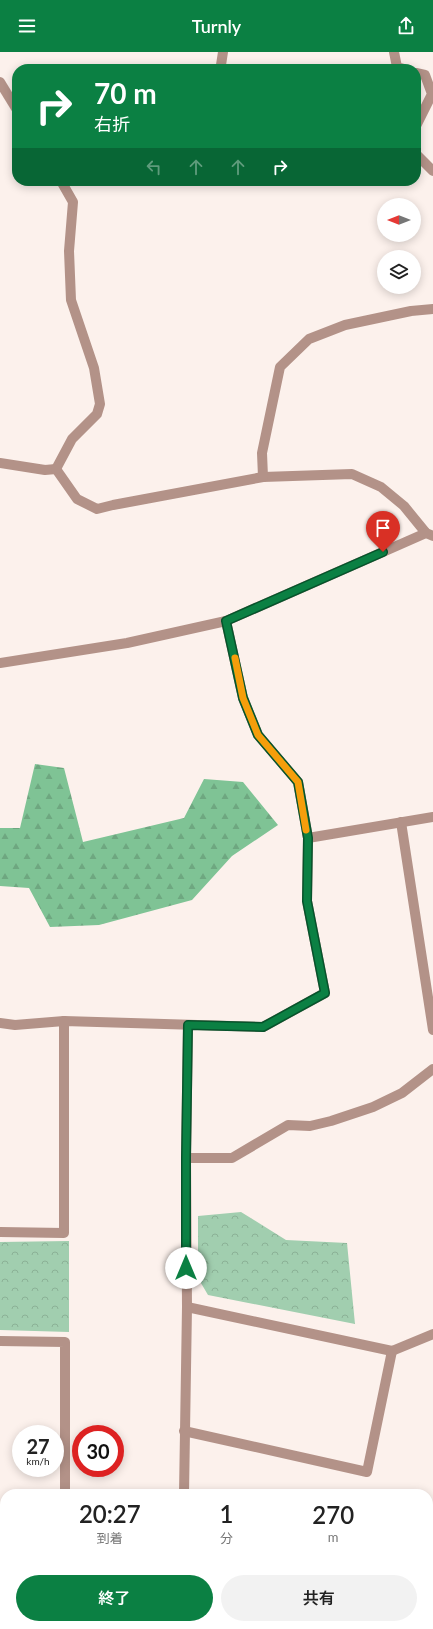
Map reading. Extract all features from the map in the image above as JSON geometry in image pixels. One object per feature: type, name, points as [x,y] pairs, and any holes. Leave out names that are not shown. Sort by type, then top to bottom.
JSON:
[{"type":"street","points":[[221,64],[223,52]]},
{"type":"street","points":[[394,52],[396,64]]},
{"type":"street","points":[[421,75],[425,76],[432,94],[421,116]]},
{"type":"street","points":[[0,82],[12,102]]},
{"type":"street","points":[[421,159],[433,171]]},
{"type":"street","points":[[56,469],[72,439],[97,414],[100,404],[94,368],[71,300],[69,251],[73,202],[64,186]]},
{"type":"street","points":[[263,477],[262,453],[280,367],[309,339],[345,325],[411,311],[433,309]]},
{"type":"street","points":[[0,463],[45,470],[56,469]]},
{"type":"street","points":[[0,663],[127,643],[226,621],[429,534],[404,506],[381,487],[352,474],[263,477],[97,509],[77,499],[56,469]]},
{"type":"street","points":[[0,1023],[15,1025],[64,1021],[263,1027],[325,993],[307,901],[308,838],[298,782],[258,735],[243,698],[226,621]]},
{"type":"street","points":[[308,838],[433,817]]},
{"type":"street","points":[[401,822],[433,1030]]},
{"type":"street","points":[[0,1232],[64,1233],[64,1021]]},
{"type":"street","points":[[184,1489],[187,1307],[186,1158],[188,1025]]},
{"type":"street","points":[[186,1158],[232,1158],[288,1125],[310,1126],[331,1121],[373,1107],[402,1094],[433,1069]]},
{"type":"street","points":[[187,1307],[392,1351],[433,1334]]},
{"type":"street","points":[[0,1341],[65,1342],[64,1489]]},
{"type":"street","points":[[184,1431],[367,1472],[392,1351]]},
{"type":"green space","points":[[35,764],[64,768],[83,842],[184,818],[204,779],[243,782],[278,825],[232,856],[192,900],[99,925],[50,927],[29,888],[0,886],[0,828],[20,828]]},
{"type":"green space","points":[[241,1212],[286,1240],[347,1243],[355,1324],[208,1295],[198,1278],[198,1216]]},
{"type":"green space","points":[[69,1241],[69,1332],[0,1330],[0,1242]]},
{"type":"slow traffic","points":[[235,658],[243,698],[258,735],[298,782],[306,830]]},
{"type":"route","points":[[186,1268],[188,1025],[263,1027],[325,993],[307,901],[308,838],[298,782],[258,735],[243,698],[226,621],[383,552]]}]
